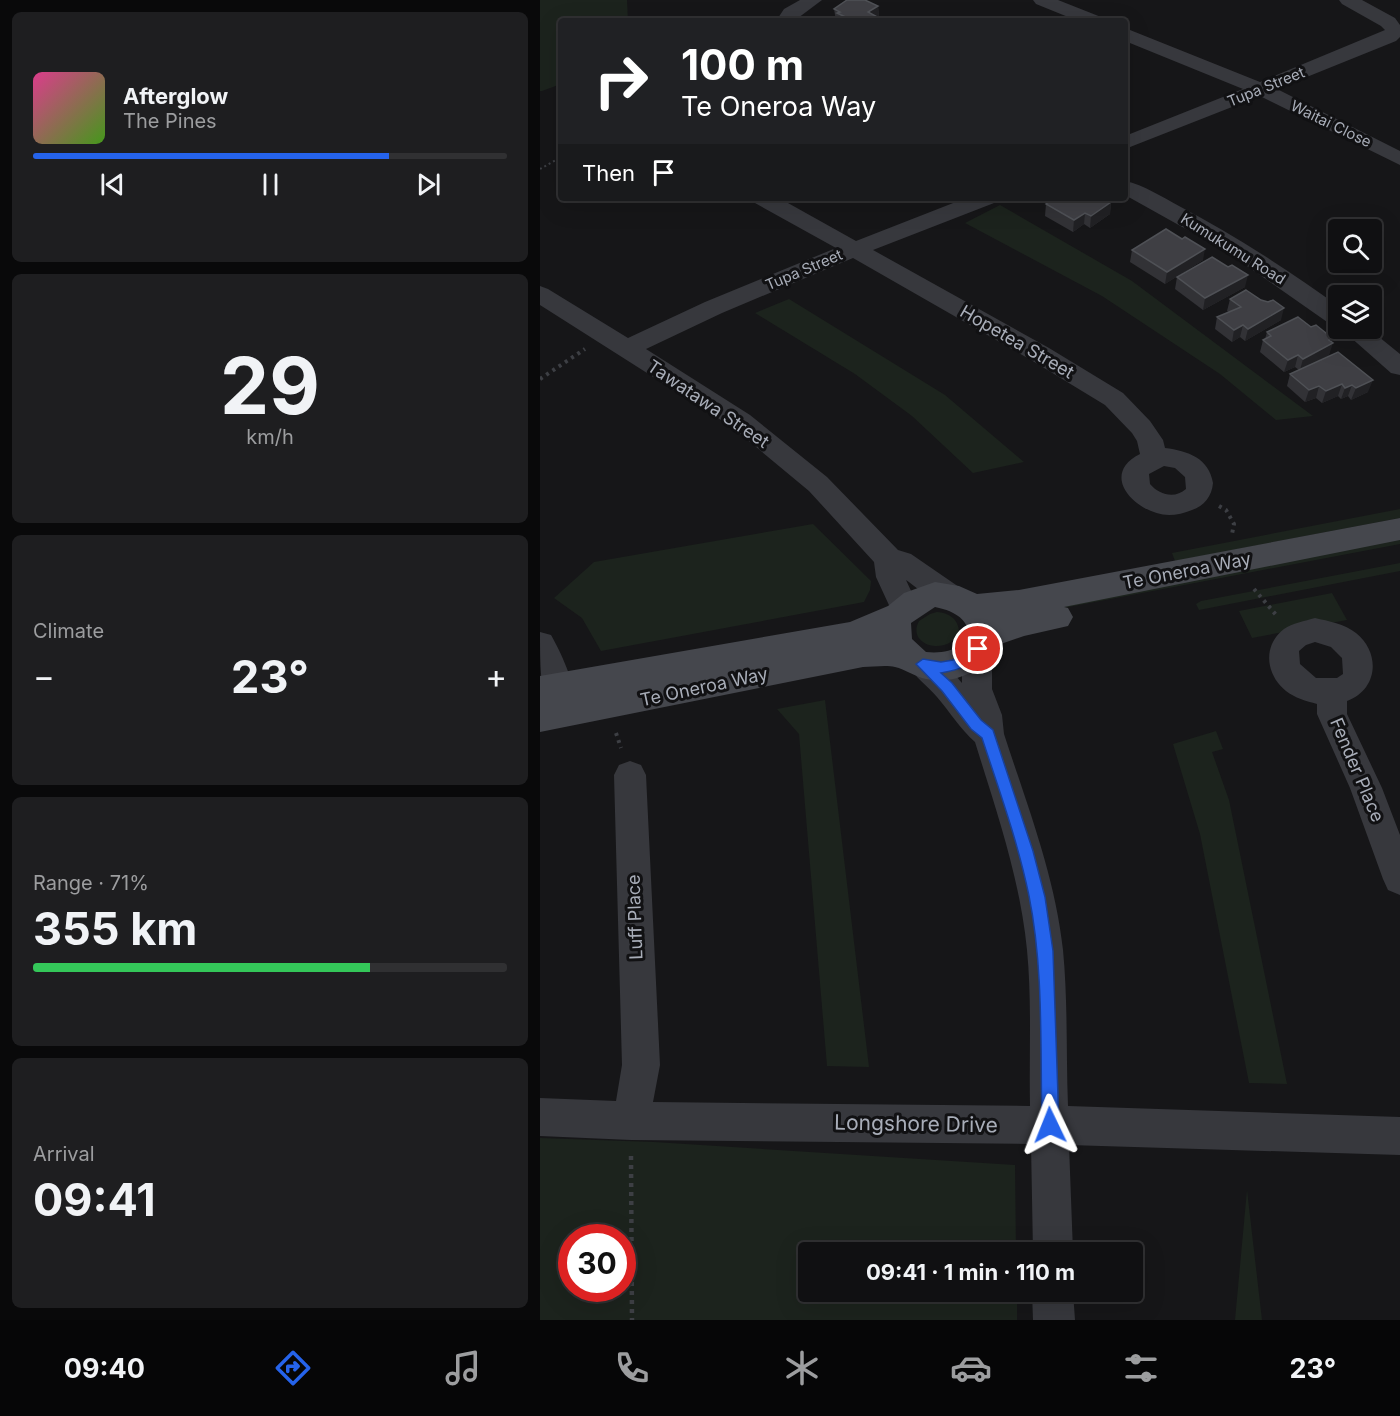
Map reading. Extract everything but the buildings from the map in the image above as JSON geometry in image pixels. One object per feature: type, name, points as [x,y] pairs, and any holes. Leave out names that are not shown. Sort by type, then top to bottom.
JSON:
[{"type":"street","points":[[780,0],[799,10]]},
{"type":"street","points":[[1042,0],[1087,18]]},
{"type":"street","name":"Tupa Street","points":[[1128,142],[1389,37],[1395,31],[1388,22],[1348,0]]},
{"type":"street","name":"Waitai Close","points":[[1128,35],[1261,89],[1400,159]]},
{"type":"street","name":"Kumukumu Road","points":[[1128,188],[1155,201],[1260,263],[1328,311]]},
{"type":"street","name":"Hopetea Street","points":[[768,201],[1041,354],[1114,399],[1141,427],[1150,440],[1154,458]]},
{"type":"street","name":"Tupa Street","points":[[616,342],[662,331],[855,249],[978,201]]},
{"type":"street","name":"Tawatawa Street","points":[[540,294],[741,421],[818,484],[888,558],[901,561],[962,601]]},
{"type":"street","points":[[1366,339],[1400,367]]},
{"type":"street","points":[[1154,458],[1178,459],[1196,471],[1201,480],[1198,492],[1191,500],[1177,505],[1163,505],[1145,498],[1136,489],[1134,479],[1139,465],[1154,458]]},
{"type":"street","name":"Te Oneroa Way","points":[[549,702],[854,634],[902,611],[921,598],[935,594],[962,601],[1019,603],[1400,530]]},
{"type":"street","name":"Te Oneroa Way","points":[[549,702],[863,654],[913,659],[941,667],[955,665],[968,658],[981,644],[1022,623],[1400,549]]},
{"type":"street","points":[[888,558],[890,577],[902,611],[894,635],[913,659],[947,687],[976,724],[988,734]]},
{"type":"street","points":[[962,601],[984,626],[977,689],[987,715],[988,734],[1009,795],[1037,897],[1045,951],[1053,1242]]},
{"type":"street","name":"Fender Place","points":[[1316,630],[1347,642],[1357,654],[1360,667],[1357,680],[1347,689],[1332,694],[1316,692],[1301,686],[1289,676],[1283,663],[1283,651],[1288,640],[1300,633],[1316,630]]},
{"type":"street","points":[[540,644],[545,652],[549,702]]},
{"type":"street","name":"Fender Place","points":[[1332,694],[1332,714],[1366,788],[1400,879]]},
{"type":"street","name":"Luff Place","points":[[630,775],[641,1065],[631,1121]]},
{"type":"street","name":"Longshore Drive","points":[[540,1118],[1050,1125],[1400,1136]]},
{"type":"street","points":[[1053,1302],[1054,1320]]},
{"type":"path","points":[[540,169],[558,159]]},
{"type":"path","points":[[540,379],[616,342]]},
{"type":"path","points":[[1198,492],[1226,510],[1234,524],[1231,539]]},
{"type":"path","points":[[1254,589],[1262,601],[1275,612],[1288,640]]},
{"type":"path","points":[[614,729],[630,775]]},
{"type":"path","points":[[631,1121],[632,1320]]},
{"type":"shaded area","points":[[540,0],[627,0],[628,18],[558,18],[558,85],[540,91]]},
{"type":"shaded area","points":[[1000,205],[1132,281],[1313,416],[1276,420],[1220,374],[1102,296],[965,223]]},
{"type":"shaded area","points":[[789,299],[945,395],[1024,462],[973,473],[912,416],[855,374],[755,313]]},
{"type":"shaded area","points":[[1400,509],[1400,518],[1175,561],[1172,553]]},
{"type":"shaded area","points":[[813,524],[871,581],[870,590],[864,602],[601,651],[582,618],[554,598],[594,562]]},
{"type":"shaded area","points":[[1400,535],[1400,544],[1006,619]]},
{"type":"shaded area","points":[[1400,563],[1400,571],[1199,610],[1196,604],[1201,601]]},
{"type":"shaded area","points":[[1332,593],[1347,620],[1252,638],[1239,611]]},
{"type":"shaded area","points":[[937,612],[952,617],[959,630],[948,644],[940,646],[924,642],[918,637],[916,630],[919,621]]},
{"type":"shaded area","points":[[825,700],[869,1067],[827,1066],[799,734],[777,709]]},
{"type":"shaded area","points":[[1216,731],[1223,749],[1212,752],[1229,800],[1287,1084],[1249,1083],[1200,834],[1173,744]]},
{"type":"shaded area","points":[[540,1138],[654,1142],[1015,1165],[1016,1242],[798,1242],[798,1302],[1017,1302],[1017,1320],[540,1320]]},
{"type":"shaded area","points":[[1247,1190],[1262,1320],[1235,1320]]},
{"type":"route","points":[[978,649],[955,665],[941,667],[923,664],[947,687],[976,724],[988,734],[1026,851],[1037,897],[1045,951],[1050,1125]]}]
